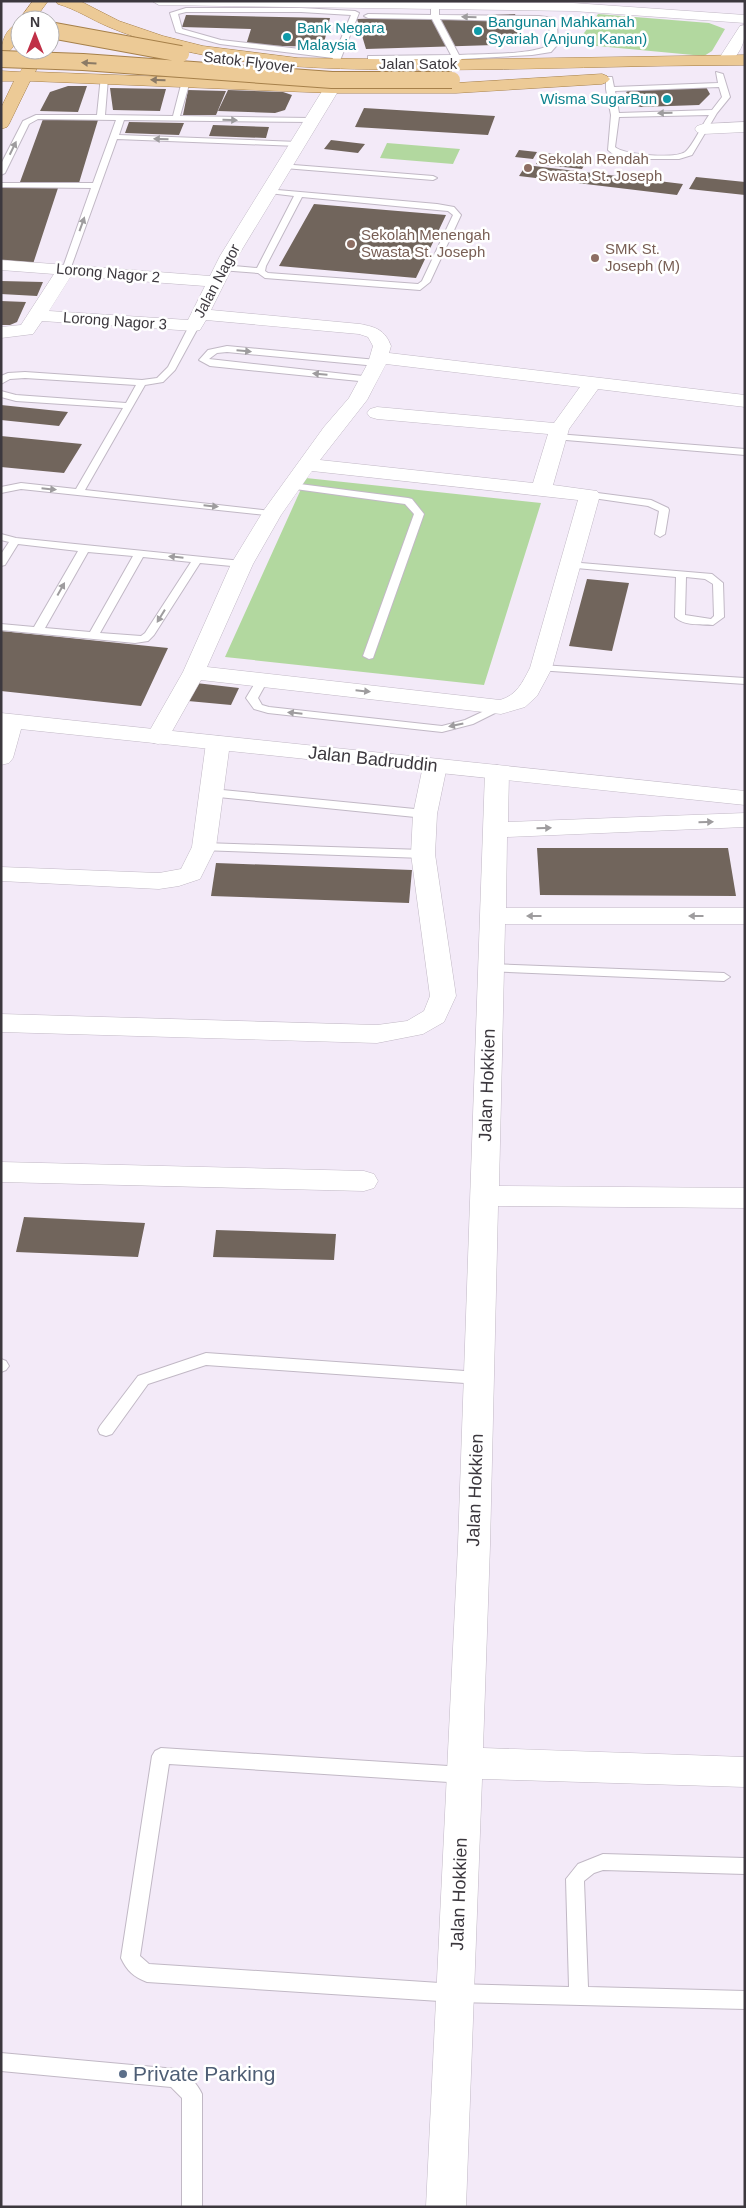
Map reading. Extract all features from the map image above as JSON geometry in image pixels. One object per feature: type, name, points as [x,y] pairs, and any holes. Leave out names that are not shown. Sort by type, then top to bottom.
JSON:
[{"type":"main road","points":[[95,1],[134,32]]},
{"type":"main road","points":[[60,18],[69,2]]},
{"type":"main road","name":"Jalan Satok","points":[[69,2],[134,32],[160,41],[229,54],[275,60],[336,59],[455,68],[610,84]]},
{"type":"main road","name":"Satok Flyover","points":[[60,32],[200,57],[290,68],[455,68]]},
{"type":"main road","points":[[2,51],[10,40]]},
{"type":"main road","name":"Jalan Satok","points":[[2,51],[92,63],[332,80],[455,68],[745,61]]},
{"type":"main road","points":[[1,124],[24,76],[34,60]]},
{"type":"main road","name":"Jalan Satok","points":[[455,68],[599,68],[745,61]]},
{"type":"main road","name":"Jalan Satok","points":[[1,76],[104,78],[332,88],[456,88],[721,80],[745,73]]},
{"type":"street","points":[[159,1],[435,11],[574,4],[745,19]]},
{"type":"street","points":[[726,60],[745,29]]},
{"type":"street","name":"Jalan Nagor","points":[[197,320],[219,275],[332,88]]},
{"type":"street","points":[[703,129],[745,127]]},
{"type":"street","name":"Lorong Nagor 2","points":[[1,265],[66,270],[219,275]]},
{"type":"street","points":[[1,333],[27,330],[66,270]]},
{"type":"street","name":"Lorong Nagor 3","points":[[36,315],[197,320],[360,329],[374,333],[379,338],[382,346],[375,367]]},
{"type":"street","points":[[158,737],[194,672],[242,564],[271,514],[330,431],[358,400],[375,367],[506,372],[592,384],[745,401]]},
{"type":"street","points":[[541,491],[558,433],[592,384]]},
{"type":"street","points":[[377,413],[558,433]]},
{"type":"street","points":[[194,672],[501,707],[517,702],[529,691],[540,668],[590,496],[307,465]]},
{"type":"street","points":[[1,758],[7,721]]},
{"type":"street","name":"Jalan Badruddin","points":[[7,721],[745,798]]},
{"type":"street","points":[[1,874],[159,881],[190,874],[204,847],[218,743]]},
{"type":"street","points":[[1,1023],[377,1034],[414,1028],[435,1016],[443,996],[423,854],[425,814],[435,766]]},
{"type":"street","name":"Jalan Hokkien","points":[[446,2207],[474,1536],[497,772]]},
{"type":"street","points":[[495,830],[745,820]]},
{"type":"street","points":[[492,916],[745,916]]},
{"type":"street","points":[[1,1172],[364,1181]]},
{"type":"street","points":[[484,1196],[745,1198]]},
{"type":"street","points":[[464,1769],[745,1772]]},
{"type":"lane","points":[[186,10],[301,10],[355,13],[336,59],[220,42],[179,30],[174,13],[186,10]]},
{"type":"lane","points":[[371,58],[455,68],[548,50],[554,44],[554,23],[551,20],[539,18],[435,11],[455,68]]},
{"type":"lane","points":[[100,116],[104,78]]},
{"type":"lane","points":[[610,84],[615,115],[612,148],[617,152],[646,157],[679,157],[689,153],[714,112],[726,97],[721,80]]},
{"type":"lane","points":[[176,118],[186,81]]},
{"type":"lane","points":[[615,115],[714,112]]},
{"type":"lane","points":[[1,173],[29,119],[36,117],[176,118],[203,130],[278,132],[298,144]]},
{"type":"lane","points":[[66,270],[120,117]]},
{"type":"lane","points":[[114,137],[203,130],[278,132],[311,120]]},
{"type":"lane","points":[[284,166],[433,178]]},
{"type":"lane","points":[[1,185],[96,186]]},
{"type":"lane","points":[[219,275],[261,272],[265,275],[420,287],[426,282],[457,215],[451,209],[437,207],[269,191]]},
{"type":"lane","points":[[261,272],[262,266],[299,195]]},
{"type":"lane","name":"Jalan Nagor","points":[[142,383],[160,380],[172,368],[197,320]]},
{"type":"lane","points":[[179,354],[206,356],[214,350],[228,349],[375,367]]},
{"type":"lane","points":[[206,356],[204,360],[210,363],[375,367]]},
{"type":"lane","points":[[1,381],[8,376],[25,375],[142,383],[79,492]]},
{"type":"lane","points":[[1,394],[16,398],[130,406]]},
{"type":"lane","points":[[558,433],[745,452]]},
{"type":"lane","points":[[1,490],[21,486],[271,514]]},
{"type":"lane","points":[[292,486],[408,501],[419,514],[369,656]]},
{"type":"lane","points":[[590,496],[651,502],[664,510],[660,534]]},
{"type":"lane","points":[[1,537],[14,541],[242,564]]},
{"type":"lane","points":[[1,563],[14,541]]},
{"type":"lane","points":[[38,630],[84,548]]},
{"type":"lane","points":[[94,635],[138,554]]},
{"type":"lane","points":[[1,627],[135,640],[144,639],[149,635],[197,560]]},
{"type":"lane","points":[[569,565],[708,576],[718,583],[719,617],[713,622],[687,620],[680,617],[682,574]]},
{"type":"lane","points":[[540,668],[745,681]]},
{"type":"lane","points":[[212,793],[425,814]]},
{"type":"lane","points":[[204,847],[423,854]]},
{"type":"lane","points":[[491,968],[724,977]]},
{"type":"lane","points":[[106,1430],[143,1380],[206,1359],[478,1378]]},
{"type":"lane","points":[[464,1769],[161,1756],[130,1958],[137,1968],[147,1973],[455,1993],[745,2000]]},
{"type":"lane","points":[[580,1996],[575,1879],[581,1871],[589,1866],[603,1862],[745,1866]]},
{"type":"lane","points":[[1,2062],[176,2078],[192,2094],[192,2207]]},
{"type":"green space","points":[[598,14],[709,23],[725,29],[712,51],[704,56],[576,44]]},
{"type":"green space","points":[[387,143],[460,149],[453,164],[380,158]]},
{"type":"green space","points":[[306,478],[541,503],[484,685],[225,657]]},
{"type":"building","points":[[515,14],[527,44],[366,49],[357,19]]},
{"type":"building","name":"Bank Negara Malaysia","points":[[186,15],[330,18],[323,47],[246,45],[251,29],[182,27]]},
{"type":"building","points":[[68,86],[87,86],[78,112],[40,111],[50,92]]},
{"type":"building","name":"Wisma SugarBun","points":[[706,87],[710,94],[699,105],[641,107],[634,105],[626,92],[629,90]]},
{"type":"building","points":[[110,88],[166,89],[160,111],[113,110]]},
{"type":"building","points":[[188,90],[226,91],[216,115],[183,115]]},
{"type":"building","points":[[228,90],[283,92],[292,95],[285,110],[275,113],[218,111]]},
{"type":"building","points":[[364,108],[495,116],[488,135],[355,127]]},
{"type":"building","points":[[43,119],[98,120],[79,183],[20,182]]},
{"type":"building","points":[[129,122],[184,123],[179,135],[125,133]]},
{"type":"building","points":[[213,125],[269,127],[266,138],[209,136]]},
{"type":"building","points":[[331,140],[365,144],[358,153],[324,149]]},
{"type":"building","points":[[519,150],[537,152],[533,159],[515,157]]},
{"type":"building","points":[[543,153],[589,157],[582,169],[536,164]]},
{"type":"building","points":[[526,165],[683,184],[677,195],[519,176]]},
{"type":"building","points":[[696,177],[745,182],[745,195],[689,189]]},
{"type":"building","points":[[1,187],[58,188],[33,264],[1,263]]},
{"type":"building","points":[[314,204],[446,215],[416,278],[279,266]]},
{"type":"building","points":[[1,281],[43,282],[37,296],[1,294]]},
{"type":"building","points":[[1,301],[26,302],[17,322],[10,325],[1,325]]},
{"type":"building","points":[[1,405],[68,412],[59,426],[1,420]]},
{"type":"building","points":[[1,436],[82,444],[64,473],[1,467]]},
{"type":"building","points":[[587,579],[629,583],[612,651],[569,646]]},
{"type":"building","points":[[1,631],[168,648],[141,706],[1,691]]},
{"type":"building","points":[[196,683],[239,688],[231,705],[188,701]]},
{"type":"building","points":[[537,848],[728,848],[736,896],[540,895]]},
{"type":"building","points":[[216,863],[412,870],[409,903],[211,896]]},
{"type":"building","points":[[24,1217],[145,1223],[138,1257],[16,1252]]},
{"type":"building","points":[[216,1230],[336,1234],[334,1260],[213,1257]]},
{"type":"place","name":"Bangunan Mahkamah Syariah (Anjung Kanan)","points":[[478,31]]},
{"type":"place","name":"Bank Negara Malaysia","points":[[287,37]]},
{"type":"place","name":"Wisma SugarBun","points":[[667,99]]},
{"type":"place","name":"Sekolah Rendah Swasta St. Joseph","points":[[528,168]]},
{"type":"place","name":"Sekolah Menengah Swasta St. Joseph","points":[[351,244]]},
{"type":"place","name":"SMK St. Joseph (M)","points":[[595,258]]},
{"type":"place","name":"Private Parking","points":[[123,2074]]}]
